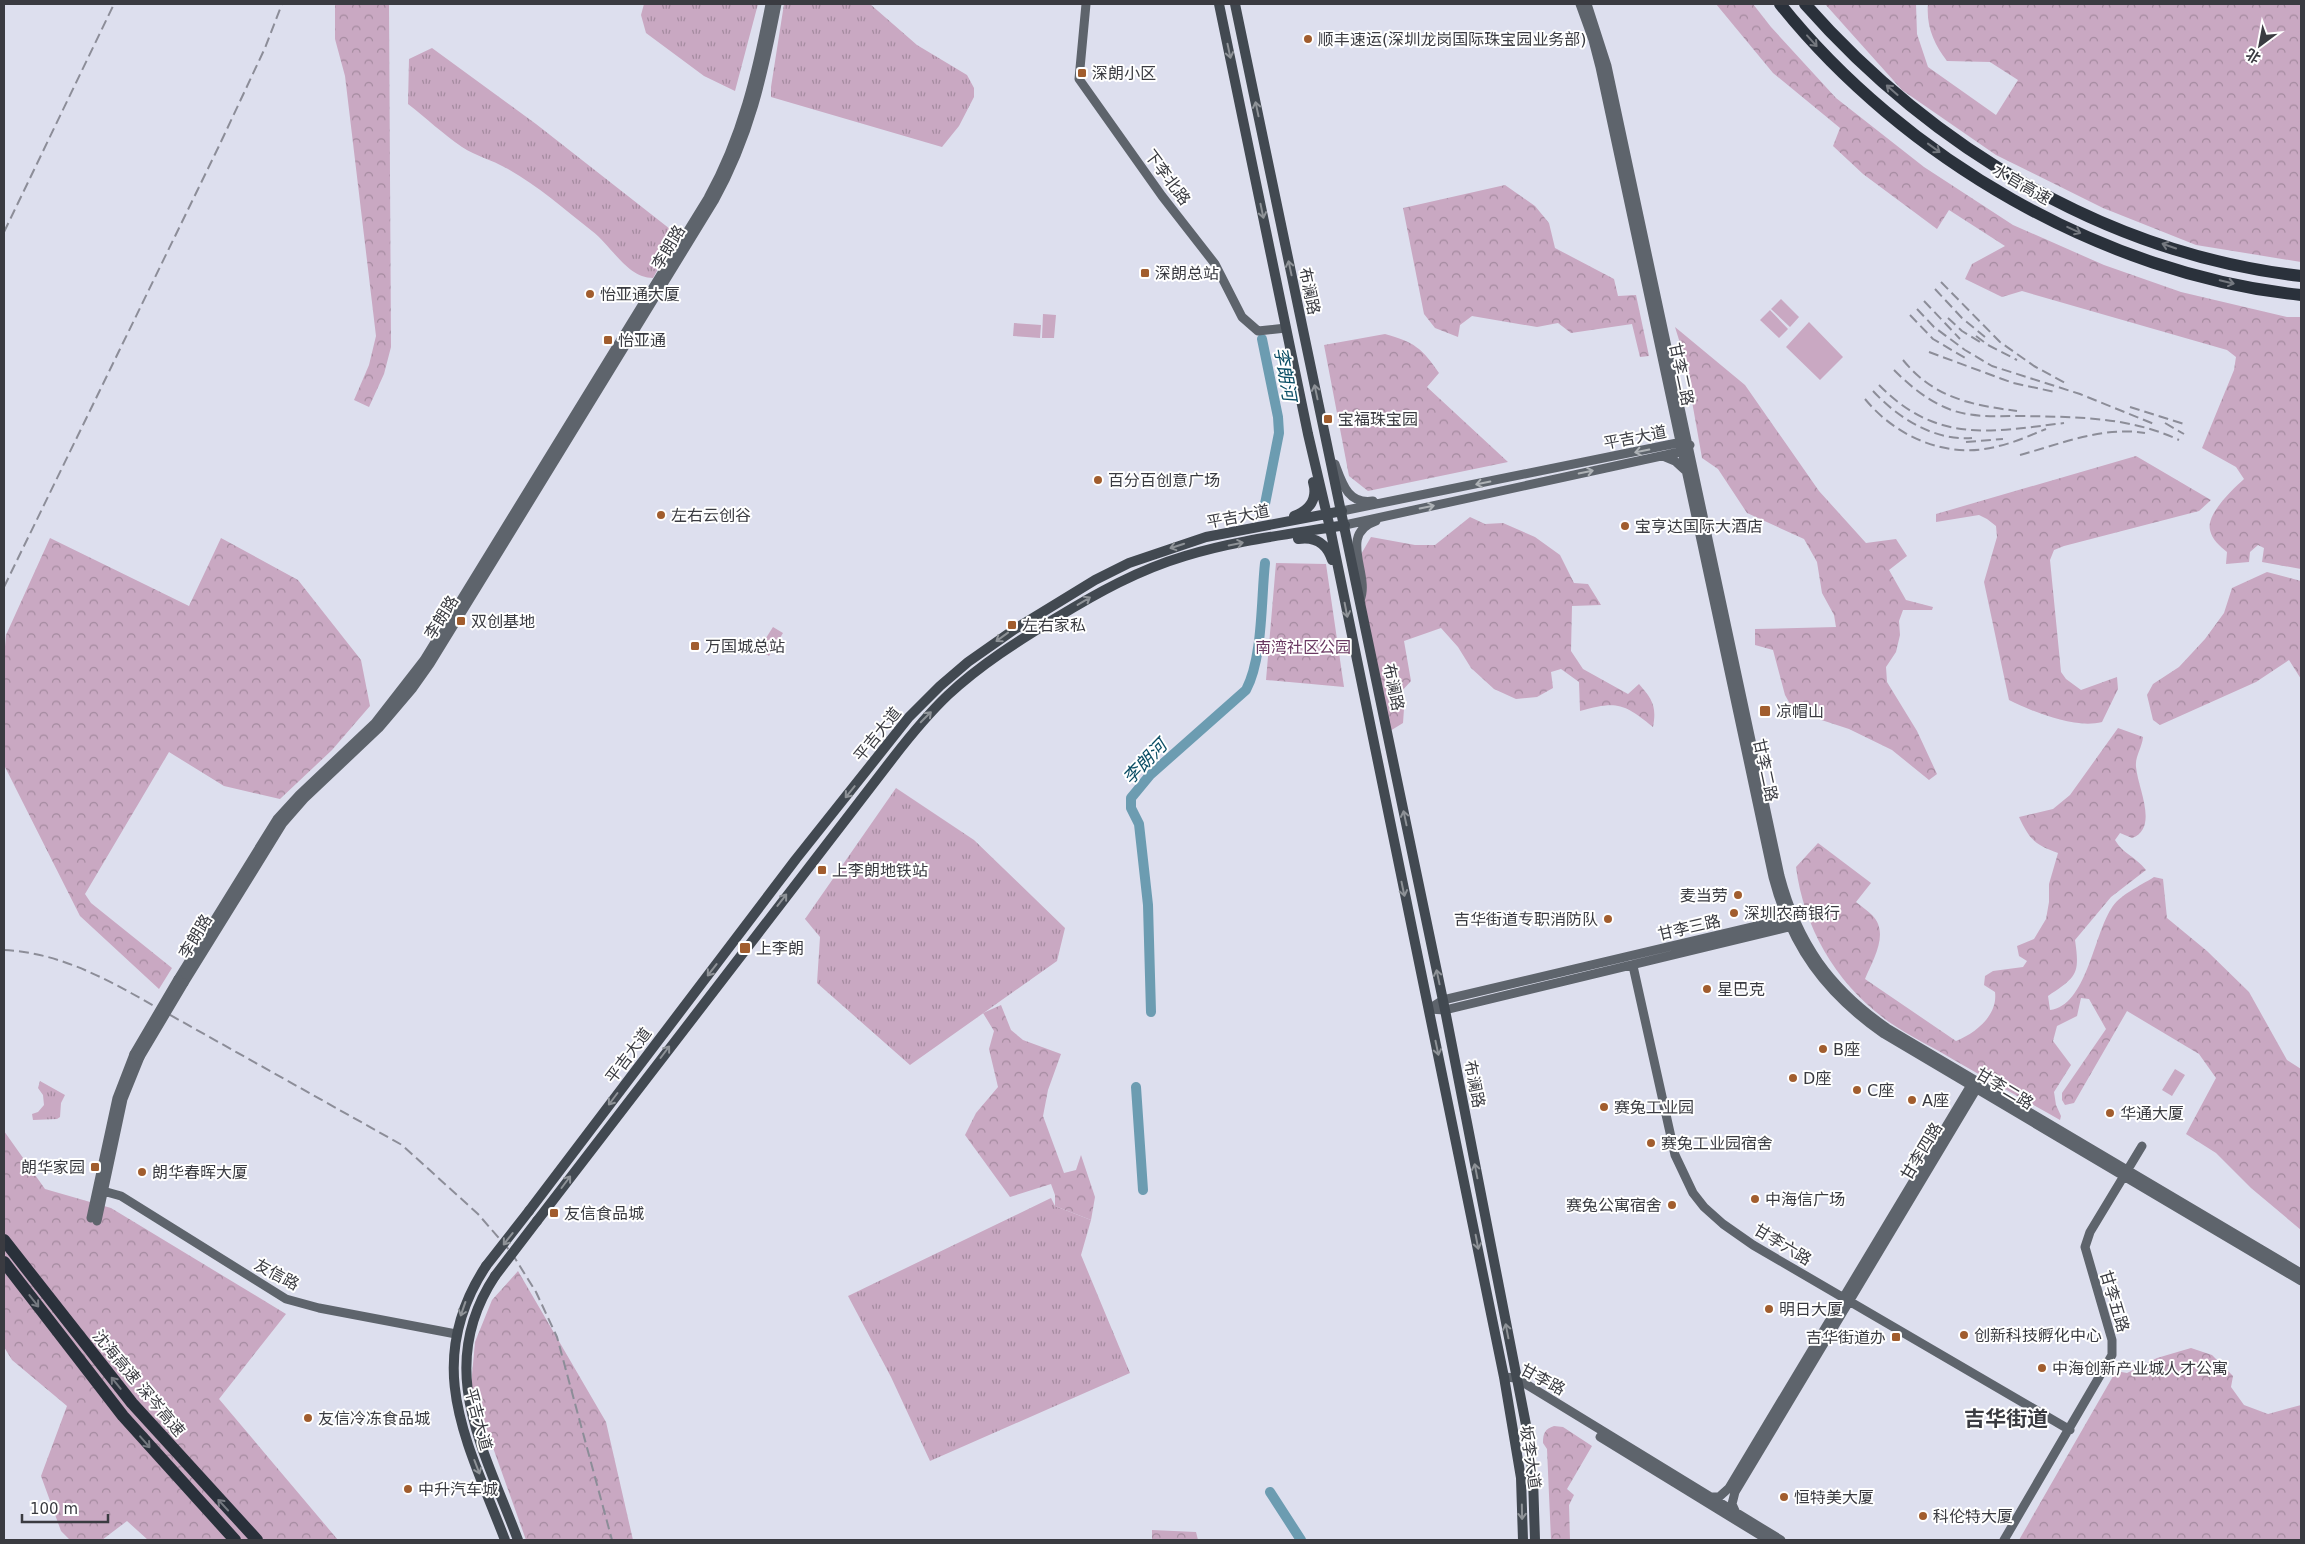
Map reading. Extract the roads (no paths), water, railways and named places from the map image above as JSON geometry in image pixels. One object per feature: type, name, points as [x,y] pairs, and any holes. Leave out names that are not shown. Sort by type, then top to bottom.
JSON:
[{"type":"highway","name":"水官高速","points":[[1780,4],[1820,50],[1885,110],[1957,164],[2010,197],[2088,236],[2171,267],[2248,287],[2301,295]]},
{"type":"highway","name":"水官高速","points":[[1805,4],[1834,36],[1898,96],[2004,172],[2095,219],[2176,249],[2214,261],[2251,269],[2301,276]]},
{"type":"highway","name":"沈海高速 深岑高速","points":[[4,1240],[132,1403],[257,1540]]},
{"type":"highway","name":"沈海高速 深岑高速","points":[[4,1262],[123,1416],[235,1540]]},
{"type":"main road","name":"布澜路","points":[[1219,4],[1308,434],[1330,528],[1504,1377]]},
{"type":"main road","name":"布澜路","points":[[1235,4],[1444,1005],[1517,1382]]},
{"type":"main road","points":[[1265,526],[1299,514],[1310,506],[1314,498],[1316,491],[1306,442],[1308,434]]},
{"type":"main road","name":"平吉大道","points":[[505,1540],[462,1428],[456,1406],[453,1362],[456,1336],[464,1304],[486,1266],[796,858],[904,723],[940,686],[968,662],[1015,628],[1095,580],[1129,563],[1206,537],[1342,511]]},
{"type":"main road","name":"平吉大道","points":[[518,1540],[474,1424],[466,1383],[466,1345],[476,1309],[495,1276],[918,725],[948,695],[1022,639],[1101,591],[1134,574],[1208,549],[1345,525]]},
{"type":"main road","points":[[1260,540],[1276,543],[1310,538],[1321,542],[1330,555],[1341,582]]},
{"type":"main road","name":"坂李大道","points":[[1504,1377],[1521,1478],[1523,1540]]},
{"type":"main road","name":"坂李大道","points":[[1517,1382],[1531,1454],[1535,1540]]},
{"type":"street","name":"李朗路","points":[[366,736],[424,660],[712,192],[729,158],[753,88],[770,4]]},
{"type":"street","name":"李朗路","points":[[137,1056],[123,1099],[103,1193],[94,1219],[117,1098],[137,1056],[272,838],[304,799],[410,692],[430,664],[714,202],[734,163],[751,120],[778,4]]},
{"type":"street","name":"下李北路","points":[[1086,4],[1079,79],[1162,196],[1215,264],[1242,317],[1258,330],[1286,328]]},
{"type":"street","name":"甘李二路","points":[[1580,4],[1600,67],[1677,420],[1685,446],[1688,473],[1773,877],[1790,922],[1811,964],[1844,1003],[1884,1034],[2301,1273]]},
{"type":"street","name":"甘李二路","points":[[1587,4],[1607,66],[1685,446],[1790,922]]},
{"type":"street","points":[[1677,420],[1673,436],[1660,451],[1688,473]]},
{"type":"street","name":"平吉大道","points":[[1342,511],[1685,446]]},
{"type":"street","name":"平吉大道","points":[[1345,525],[1660,451]]},
{"type":"street","points":[[1329,456],[1336,465],[1344,488],[1351,496],[1369,502],[1401,499]]},
{"type":"street","points":[[1360,600],[1364,592],[1357,540],[1361,532],[1372,522],[1394,515]]},
{"type":"street","name":"甘李三路","points":[[1429,1009],[1790,922]]},
{"type":"street","name":"甘李六路","points":[[1633,966],[1675,1155],[1693,1192],[1704,1207],[1722,1224],[1754,1245],[2070,1430]]},
{"type":"street","name":"甘李四路","points":[[1711,1497],[1723,1495],[1729,1488],[1975,1085]]},
{"type":"street","name":"甘李五路","points":[[2004,1540],[2070,1430],[2112,1355],[2112,1340],[2085,1247],[2090,1232],[2142,1146]]},
{"type":"street","name":"甘李二路","points":[[2126,1173],[2301,1281]]},
{"type":"street","name":"友信路","points":[[103,1193],[121,1196],[286,1299],[319,1308],[456,1336]]},
{"type":"street","name":"甘李四路","points":[[1736,1513],[1732,1504],[1735,1492],[1846,1299]]},
{"type":"street","name":"甘李路","points":[[1504,1377],[1517,1382],[1781,1540]]},
{"type":"street","name":"甘李路","points":[[1517,1382],[1768,1540]]},
{"type":"waterway","name":"李朗河","points":[[1262,339],[1278,417],[1279,433],[1265,504]]},
{"type":"waterway","name":"李朗河","points":[[1151,1012],[1148,905],[1139,824],[1131,808],[1131,798],[1150,775],[1246,690],[1256,662],[1265,563]]},
{"type":"waterway","name":"李朗河","points":[[1136,1087],[1143,1190]]},
{"type":"waterway","name":"李朗河","points":[[1270,1492],[1301,1540]]},
{"type":"railway","points":[[4,232],[114,4]]},
{"type":"railway","points":[[4,587],[219,146],[265,48],[282,4]]},
{"type":"railway","points":[[1941,282],[2000,342],[2034,366],[2067,384]]},
{"type":"railway","points":[[1935,289],[1962,318],[1985,337]]},
{"type":"railway","points":[[1924,301],[1960,339]]},
{"type":"railway","points":[[1917,309],[1934,327],[1965,350],[1992,366],[2080,394],[2154,424]]},
{"type":"railway","points":[[1910,315],[1933,339],[1967,359]]},
{"type":"railway","points":[[1948,318],[1962,331],[1980,342]]},
{"type":"railway","points":[[1976,336],[1988,345],[2017,360]]},
{"type":"railway","points":[[1929,352],[2013,383],[2055,392]]},
{"type":"railway","points":[[1903,360],[1927,383],[1954,398],[1984,406],[2017,411]]},
{"type":"railway","points":[[1894,370],[1913,387],[1941,406],[1966,414],[2100,419],[2140,426],[2179,440]]},
{"type":"railway","points":[[1879,385],[1901,404],[1922,417],[1966,430],[2012,429],[2064,423]]},
{"type":"railway","points":[[1873,391],[1905,419],[1918,426],[1944,436],[1972,438]]},
{"type":"railway","points":[[1865,399],[1892,425],[1908,435],[1943,448],[1980,450],[2011,443],[2046,429]]},
{"type":"railway","points":[[2130,407],[2187,425]]},
{"type":"railway","points":[[2165,423],[2184,434]]},
{"type":"railway","points":[[2020,455],[2066,441],[2098,434],[2129,431],[2145,433]]},
{"type":"railway","points":[[1966,442],[2003,439]]},
{"type":"railway","points":[[4,950],[38,954],[70,964],[101,977],[131,993],[402,1145],[478,1214],[511,1252],[536,1292],[557,1337],[612,1540]]},
{"type":"place","name":"顺丰速运(深圳龙岗国际珠宝园业务部)","points":[[1308,39]]},
{"type":"place","name":"深朗小区","points":[[1082,73]]},
{"type":"place","name":"深朗总站","points":[[1145,273]]},
{"type":"place","name":"怡亚通大厦","points":[[590,294]]},
{"type":"place","name":"怡亚通","points":[[608,340]]},
{"type":"place","name":"宝福珠宝园","points":[[1328,419]]},
{"type":"place","name":"百分百创意广场","points":[[1098,480]]},
{"type":"place","name":"左右云创谷","points":[[661,515]]},
{"type":"place","name":"宝亨达国际大酒店","points":[[1625,526]]},
{"type":"place","name":"双创基地","points":[[461,621]]},
{"type":"place","name":"左右家私","points":[[1012,625]]},
{"type":"place","name":"万国城总站","points":[[695,646]]},
{"type":"place","name":"凉帽山","points":[[1765,711]]},
{"type":"place","name":"上李朗地铁站","points":[[822,870]]},
{"type":"place","name":"麦当劳","points":[[1738,895]]},
{"type":"place","name":"深圳农商银行","points":[[1734,913]]},
{"type":"place","name":"吉华街道专职消防队","points":[[1608,919]]},
{"type":"place","name":"上李朗","points":[[745,948]]},
{"type":"place","name":"星巴克","points":[[1707,989]]},
{"type":"place","name":"B座","points":[[1823,1049]]},
{"type":"place","name":"D座","points":[[1793,1078]]},
{"type":"place","name":"C座","points":[[1857,1090]]},
{"type":"place","name":"A座","points":[[1912,1100]]},
{"type":"place","name":"赛兔工业园","points":[[1604,1107]]},
{"type":"place","name":"华通大厦","points":[[2110,1113]]},
{"type":"place","name":"赛兔工业园宿舍","points":[[1651,1143]]},
{"type":"place","name":"朗华家园","points":[[95,1167]]},
{"type":"place","name":"朗华春晖大厦","points":[[142,1172]]},
{"type":"place","name":"中海信广场","points":[[1755,1199]]},
{"type":"place","name":"赛兔公寓宿舍","points":[[1672,1205]]},
{"type":"place","name":"友信食品城","points":[[554,1213]]},
{"type":"place","name":"明日大厦","points":[[1769,1309]]},
{"type":"place","name":"创新科技孵化中心","points":[[1964,1335]]},
{"type":"place","name":"吉华街道办","points":[[1896,1337]]},
{"type":"place","name":"中海创新产业城人才公寓","points":[[2042,1368]]},
{"type":"place","name":"友信冷冻食品城","points":[[308,1418]]},
{"type":"place","name":"中升汽车城","points":[[408,1489]]},
{"type":"place","name":"恒特美大厦","points":[[1784,1497]]},
{"type":"place","name":"科伦特大厦","points":[[1923,1516]]},
{"type":"district","name":"吉华街道","points":[[2006,1419]]},
{"type":"park label","name":"南湾社区公园","points":[[1303,647]]}]
